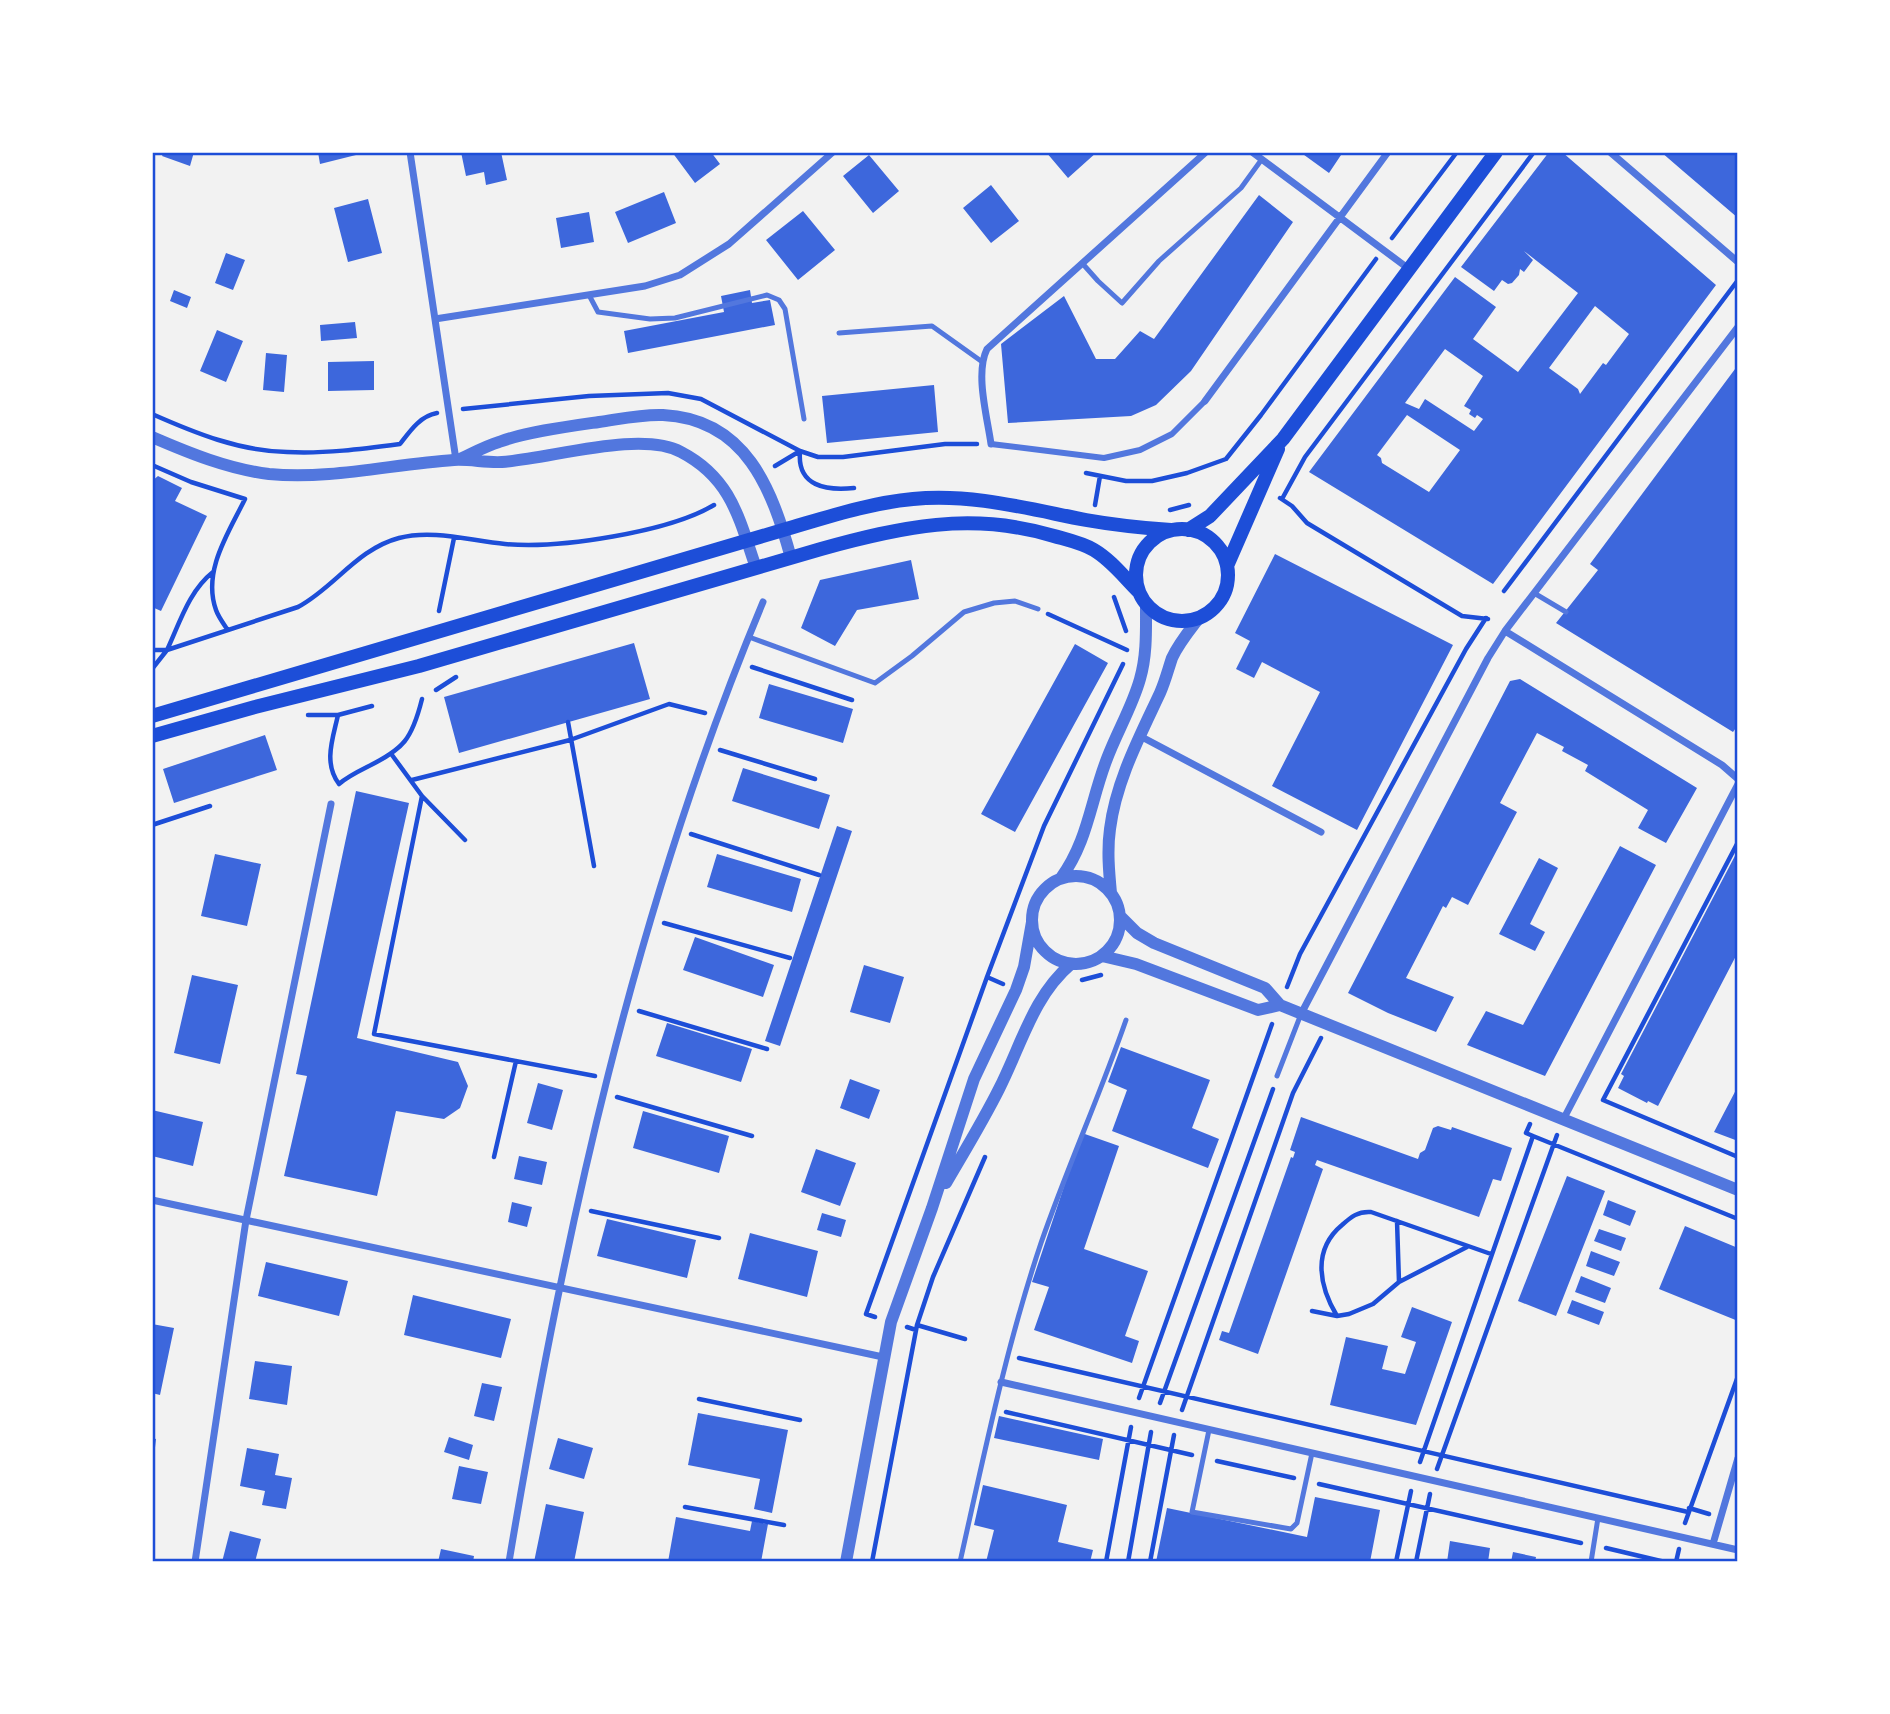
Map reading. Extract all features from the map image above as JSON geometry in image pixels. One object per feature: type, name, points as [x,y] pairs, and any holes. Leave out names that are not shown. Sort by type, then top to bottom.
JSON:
[{"type":"main road","points":[[1188,530],[1210,516],[1283,439],[1496,152]]},
{"type":"main road","points":[[1227,566],[1283,439]]},
{"type":"main road","points":[[152,716],[747,540],[852,511],[911,499],[989,501],[1125,526],[1188,530],[1209,538],[1223,555],[1227,566],[1228,579],[1219,603],[1199,618],[1185,622],[1170,620],[1157,614],[1113,565],[1083,544],[1011,526],[963,523],[922,525],[871,535],[419,666],[152,736]]},
{"type":"main road","points":[[1138,591],[1136,565],[1141,553],[1149,543],[1171,530]]},
{"type":"street","points":[[410,152],[456,460]]},
{"type":"street","points":[[435,319],[645,286],[680,275],[729,244],[833,152]]},
{"type":"street","points":[[1206,152],[987,349],[981,361],[991,444],[1104,458],[1140,450],[1172,433],[1205,401],[1388,152]]},
{"type":"street","points":[[1252,152],[1409,269]]},
{"type":"street","points":[[1610,152],[1738,262]]},
{"type":"street","points":[[1301,1014],[1488,658],[1534,593],[1738,327]]},
{"type":"street","points":[[456,460],[501,441],[587,423],[662,415],[685,417],[723,434],[761,474],[770,491],[791,558]]},
{"type":"street","points":[[152,437],[188,453],[268,474],[311,475],[456,460],[502,462],[640,443],[664,445],[680,451],[719,479],[729,496],[756,568]]},
{"type":"street","points":[[509,1562],[559,1286],[606,1078],[677,830],[716,716],[763,602]]},
{"type":"street","points":[[1061,878],[1083,841],[1105,764],[1140,680],[1146,648],[1146,604]]},
{"type":"street","points":[[1111,893],[1108,858],[1110,828],[1122,779],[1180,643],[1199,618]]},
{"type":"street","points":[[1506,631],[1722,765],[1738,781],[1563,1119]]},
{"type":"street","points":[[1140,736],[1321,832]]},
{"type":"street","points":[[195,1562],[246,1220],[331,804]]},
{"type":"street","points":[[846,1562],[883,1357],[899,1298],[974,1079],[1024,967],[1034,907],[1049,885],[1061,878],[1075,876],[1101,884],[1111,893],[1120,916],[1116,939],[1102,956],[1082,964],[1056,960],[1044,950],[1035,937],[1032,922]]},
{"type":"street","points":[[1120,916],[1137,933],[1154,943],[1265,988],[1280,1005],[1738,1190]]},
{"type":"street","points":[[1102,956],[1136,964],[1258,1010],[1280,1005]]},
{"type":"street","points":[[932,1208],[999,1090],[1040,1001],[1055,978],[1071,964]]},
{"type":"street","points":[[152,1200],[883,1357]]},
{"type":"street","points":[[1001,1382],[1738,1550]]},
{"type":"street","points":[[1713,1544],[1738,1458]]},
{"type":"lane","points":[[1082,263],[1122,303],[1159,261],[1241,188],[1262,159]]},
{"type":"lane","points":[[589,295],[598,312],[650,319],[675,318],[767,295],[779,300],[785,309],[804,419]]},
{"type":"lane","points":[[839,333],[932,326],[981,361]]},
{"type":"lane","points":[[1534,593],[1566,612]]},
{"type":"lane","points":[[748,637],[875,683],[964,612],[994,603],[1015,601],[1038,610]]},
{"type":"lane","points":[[1278,1076],[1301,1014]]},
{"type":"lane","points":[[960,1562],[1001,1382],[1041,1245],[1126,1020]]},
{"type":"lane","points":[[1209,1430],[1192,1512],[1291,1529],[1297,1523],[1312,1453]]},
{"type":"lane","points":[[1591,1562],[1598,1518]]},
{"type":"path","points":[[1226,459],[1457,152]]},
{"type":"path","points":[[1506,631],[1486,618],[1462,616],[1307,523],[1283,499],[1305,457],[1534,152]]},
{"type":"path","points":[[1504,591],[1738,280]]},
{"type":"path","points":[[152,414],[213,438],[285,452],[332,451],[400,444],[415,426],[429,415],[449,411],[646,392],[684,394],[701,398],[800,451],[818,457],[843,457],[945,444],[991,444]]},
{"type":"path","points":[[761,474],[800,451]]},
{"type":"path","points":[[152,465],[191,482],[244,499],[213,572],[216,610],[227,629]]},
{"type":"path","points":[[1094,507],[1100,477]]},
{"type":"path","points":[[152,650],[167,650],[227,629],[279,615],[307,603],[350,565],[384,543],[401,538],[424,535],[508,545],[570,542],[668,525],[690,518],[729,496]]},
{"type":"path","points":[[439,611],[454,538]]},
{"type":"path","points":[[152,669],[167,650],[193,593],[200,582],[213,572]]},
{"type":"path","points":[[866,1314],[982,989],[1044,826],[1123,664],[1127,650],[1125,625],[1109,587]]},
{"type":"path","points":[[1038,610],[1127,650]]},
{"type":"path","points":[[738,662],[852,700]]},
{"type":"path","points":[[436,690],[463,672]]},
{"type":"path","points":[[331,804],[339,784],[392,755],[409,736],[416,723],[422,699]]},
{"type":"path","points":[[412,780],[570,740],[670,704],[716,716]]},
{"type":"path","points":[[298,716],[338,715],[372,706]]},
{"type":"path","points":[[338,715],[330,764],[333,776],[339,784]]},
{"type":"path","points":[[568,722],[594,866]]},
{"type":"path","points":[[706,745],[815,779]]},
{"type":"path","points":[[392,755],[422,796],[466,840]]},
{"type":"path","points":[[422,796],[374,1034],[606,1078]]},
{"type":"path","points":[[152,825],[210,806]]},
{"type":"path","points":[[677,830],[820,875]]},
{"type":"path","points":[[1738,842],[1602,1100],[1738,1157]]},
{"type":"path","points":[[650,919],[790,958]]},
{"type":"path","points":[[625,1007],[767,1049]]},
{"type":"path","points":[[1150,1562],[1177,1422],[1293,1093],[1326,1024]]},
{"type":"path","points":[[494,1157],[516,1061]]},
{"type":"path","points":[[1128,1562],[1148,1443],[1155,1418],[1278,1076]]},
{"type":"path","points":[[603,1093],[752,1136]]},
{"type":"path","points":[[1535,1110],[1526,1133],[1738,1219]]},
{"type":"path","points":[[1416,1562],[1441,1455],[1563,1119]]},
{"type":"path","points":[[1396,1562],[1423,1451],[1533,1136]]},
{"type":"path","points":[[872,1562],[917,1325],[939,1265],[987,1153]]},
{"type":"path","points":[[576,1208],[719,1238]]},
{"type":"path","points":[[1337,1316],[1323,1289],[1322,1257],[1336,1230],[1361,1211],[1371,1212],[1491,1254]]},
{"type":"path","points":[[1397,1221],[1399,1282]]},
{"type":"path","points":[[1312,1311],[1337,1316],[1373,1304],[1399,1282],[1468,1246]]},
{"type":"path","points":[[917,1325],[965,1339]]},
{"type":"path","points":[[1008,1356],[1688,1512]]},
{"type":"path","points":[[1676,1562],[1688,1512],[1738,1376]]},
{"type":"path","points":[[699,1399],[800,1420]]},
{"type":"path","points":[[995,1410],[1148,1443],[1408,1506],[1665,1562]]},
{"type":"path","points":[[685,1507],[784,1525]]},
{"type":"building","points":[[164,152],[194,152],[190,166],[162,156]]},
{"type":"building","points":[[318,152],[360,152],[360,154],[320,164]]},
{"type":"building","points":[[461,152],[501,152],[507,180],[486,185],[484,172],[466,176]]},
{"type":"building","points":[[672,152],[711,152],[720,164],[695,183]]},
{"type":"building","points":[[1046,152],[1097,152],[1068,178]]},
{"type":"building","points":[[1300,152],[1343,152],[1329,173]]},
{"type":"building","points":[[1549,152],[1562,152],[1716,285],[1493,584],[1309,472],[1455,277],[1496,307],[1473,339],[1518,372],[1578,293],[1524,251],[1533,260],[1524,272],[1520,269],[1519,275],[1512,283],[1508,284],[1502,280],[1494,291],[1461,267]],"holes":[[[1595,306],[1629,334],[1580,394],[1578,389],[1549,368]],[[1445,349],[1483,376],[1464,406],[1471,410],[1469,414],[1483,419],[1474,431],[1425,399],[1419,409],[1405,403]],[[1407,415],[1460,450],[1429,492],[1382,463],[1377,455]]]},
{"type":"building","points":[[1661,152],[1738,152],[1738,218],[1683,171]]},
{"type":"building","points":[[869,155],[899,191],[873,213],[843,176]]},
{"type":"building","points":[[991,185],[1019,221],[991,243],[963,208]]},
{"type":"building","points":[[664,192],[676,223],[628,243],[615,212]]},
{"type":"building","points":[[1259,195],[1293,222],[1191,371],[1156,405],[1131,416],[1008,423],[1001,344],[1064,296],[1096,359],[1115,359],[1140,331],[1154,339]]},
{"type":"building","points":[[368,199],[382,253],[348,262],[334,208]]},
{"type":"building","points":[[803,211],[835,250],[798,280],[766,240]]},
{"type":"building","points":[[589,212],[594,242],[561,248],[556,218]]},
{"type":"building","points":[[226,253],[245,260],[233,290],[215,283]]},
{"type":"building","points":[[174,290],[191,297],[187,308],[170,301]]},
{"type":"building","points":[[750,290],[752,303],[770,300],[775,325],[628,353],[624,331],[724,312],[721,296]]},
{"type":"building","points":[[355,322],[357,338],[321,341],[320,325]]},
{"type":"building","points":[[217,330],[243,341],[226,382],[200,371]]},
{"type":"building","points":[[266,353],[287,355],[284,392],[263,390]]},
{"type":"building","points":[[374,361],[374,390],[328,391],[328,362]]},
{"type":"building","points":[[1738,365],[1738,725],[1733,732],[1556,623],[1598,570],[1590,564]]},
{"type":"building","points":[[934,385],[938,432],[827,443],[822,396]]},
{"type":"building","points":[[158,476],[182,488],[175,501],[207,516],[161,611],[152,607],[152,481]]},
{"type":"building","points":[[1275,554],[1453,645],[1357,830],[1272,786],[1320,692],[1262,662],[1254,678],[1236,669],[1250,641],[1235,633]]},
{"type":"building","points":[[911,560],[919,599],[857,610],[835,646],[801,628],[820,580]]},
{"type":"building","points":[[634,643],[650,699],[459,753],[444,697]]},
{"type":"building","points":[[1075,644],[1108,663],[1015,832],[981,814]]},
{"type":"building","points":[[1520,679],[1697,788],[1666,843],[1638,828],[1648,810],[1585,771],[1588,765],[1562,751],[1564,747],[1537,733],[1500,803],[1517,812],[1468,905],[1452,897],[1446,908],[1443,906],[1406,978],[1454,997],[1436,1032],[1348,993],[1510,681]]},
{"type":"building","points":[[769,684],[853,709],[843,743],[759,718]]},
{"type":"building","points":[[265,735],[277,770],[174,803],[163,769]]},
{"type":"building","points":[[743,768],[830,795],[819,829],[732,801]]},
{"type":"building","points":[[356,791],[409,803],[357,1038],[458,1062],[468,1086],[460,1108],[444,1119],[396,1111],[377,1196],[284,1176],[307,1076],[296,1074]]},
{"type":"building","points":[[837,826],[852,831],[780,1046],[765,1041]]},
{"type":"building","points":[[1620,846],[1656,865],[1545,1076],[1467,1045],[1486,1011],[1523,1025]]},
{"type":"building","points":[[1738,850],[1738,952],[1658,1106],[1648,1101],[1647,1103],[1618,1088],[1624,1076],[1621,1074]]},
{"type":"building","points":[[215,854],[261,864],[247,926],[201,916]]},
{"type":"building","points":[[717,854],[801,879],[792,912],[707,887]]},
{"type":"building","points":[[1539,858],[1558,868],[1530,924],[1545,932],[1535,951],[1499,934]]},
{"type":"building","points":[[695,937],[774,965],[763,997],[683,970]]},
{"type":"building","points":[[864,965],[904,977],[890,1023],[850,1012]]},
{"type":"building","points":[[192,975],[238,985],[220,1064],[174,1053]]},
{"type":"building","points":[[667,1023],[752,1049],[741,1082],[656,1056]]},
{"type":"building","points":[[1121,1047],[1210,1080],[1192,1128],[1219,1139],[1208,1168],[1112,1131],[1127,1090],[1108,1082]]},
{"type":"building","points":[[850,1079],[880,1090],[869,1119],[840,1108]]},
{"type":"building","points":[[538,1083],[563,1090],[552,1130],[527,1123]]},
{"type":"building","points":[[1738,1086],[1738,1141],[1714,1132]]},
{"type":"building","points":[[152,1110],[203,1122],[193,1166],[152,1156]]},
{"type":"building","points":[[643,1111],[729,1136],[719,1173],[633,1148]]},
{"type":"building","points":[[1301,1117],[1418,1159],[1420,1153],[1425,1150],[1433,1128],[1438,1126],[1451,1130],[1452,1127],[1512,1148],[1501,1181],[1493,1179],[1479,1217],[1317,1160],[1315,1165],[1323,1169],[1258,1354],[1219,1340],[1222,1331],[1229,1333],[1295,1152],[1290,1150]]},
{"type":"building","points":[[1082,1133],[1119,1146],[1084,1249],[1148,1271],[1125,1336],[1139,1341],[1132,1363],[1034,1330],[1049,1287],[1032,1282]]},
{"type":"building","points":[[816,1149],[856,1163],[840,1206],[801,1192]]},
{"type":"building","points":[[519,1156],[547,1162],[542,1185],[514,1179]]},
{"type":"building","points":[[1567,1176],[1605,1191],[1556,1316],[1518,1301]]},
{"type":"building","points":[[1608,1200],[1636,1211],[1630,1226],[1603,1215]]},
{"type":"building","points":[[512,1202],[532,1207],[527,1227],[508,1222]]},
{"type":"building","points":[[822,1213],[846,1220],[841,1237],[817,1230]]},
{"type":"building","points":[[607,1219],[696,1240],[687,1278],[597,1256]]},
{"type":"building","points":[[1685,1226],[1738,1248],[1738,1321],[1659,1289]]},
{"type":"building","points":[[1599,1229],[1626,1238],[1621,1251],[1594,1241]]},
{"type":"building","points":[[750,1233],[818,1251],[807,1297],[738,1279]]},
{"type":"building","points":[[1591,1251],[1620,1262],[1614,1276],[1586,1266]]},
{"type":"building","points":[[266,1262],[348,1281],[339,1316],[258,1296]]},
{"type":"building","points":[[1581,1276],[1611,1288],[1605,1303],[1575,1292]]},
{"type":"building","points":[[413,1295],[511,1319],[501,1358],[404,1335]]},
{"type":"building","points":[[1572,1300],[1604,1312],[1599,1325],[1567,1313]]},
{"type":"building","points":[[1412,1307],[1452,1322],[1416,1425],[1330,1405],[1346,1337],[1388,1346],[1382,1369],[1405,1374],[1416,1342],[1401,1337]]},
{"type":"building","points":[[152,1324],[174,1328],[160,1395],[152,1393]]},
{"type":"building","points":[[255,1361],[292,1366],[287,1405],[249,1399]]},
{"type":"building","points":[[482,1383],[502,1387],[494,1421],[474,1416]]},
{"type":"building","points":[[698,1413],[788,1430],[772,1513],[754,1509],[760,1479],[688,1465]]},
{"type":"building","points":[[999,1416],[1103,1439],[1099,1460],[994,1438]]},
{"type":"building","points":[[449,1437],[473,1445],[469,1460],[444,1452]]},
{"type":"building","points":[[152,1438],[156,1439],[154,1456],[152,1456]]},
{"type":"building","points":[[558,1438],[593,1448],[584,1479],[549,1469]]},
{"type":"building","points":[[247,1448],[279,1454],[275,1475],[292,1478],[286,1509],[262,1505],[265,1491],[240,1486]]},
{"type":"building","points":[[459,1466],[488,1472],[481,1504],[452,1499]]},
{"type":"building","points":[[983,1485],[1067,1505],[1058,1542],[1093,1550],[1090,1562],[986,1562],[994,1530],[974,1525]]},
{"type":"building","points":[[1315,1497],[1380,1510],[1370,1562],[1156,1562],[1167,1508],[1307,1537]]},
{"type":"building","points":[[546,1504],[584,1512],[574,1562],[534,1562]]},
{"type":"building","points":[[676,1517],[750,1531],[752,1521],[768,1524],[761,1562],[668,1562]]},
{"type":"building","points":[[230,1531],[261,1539],[255,1562],[222,1562]]},
{"type":"building","points":[[1450,1541],[1490,1548],[1488,1562],[1447,1562]]},
{"type":"building","points":[[441,1549],[474,1556],[473,1562],[438,1562]]},
{"type":"building","points":[[1513,1552],[1536,1557],[1535,1562],[1511,1562]]}]
